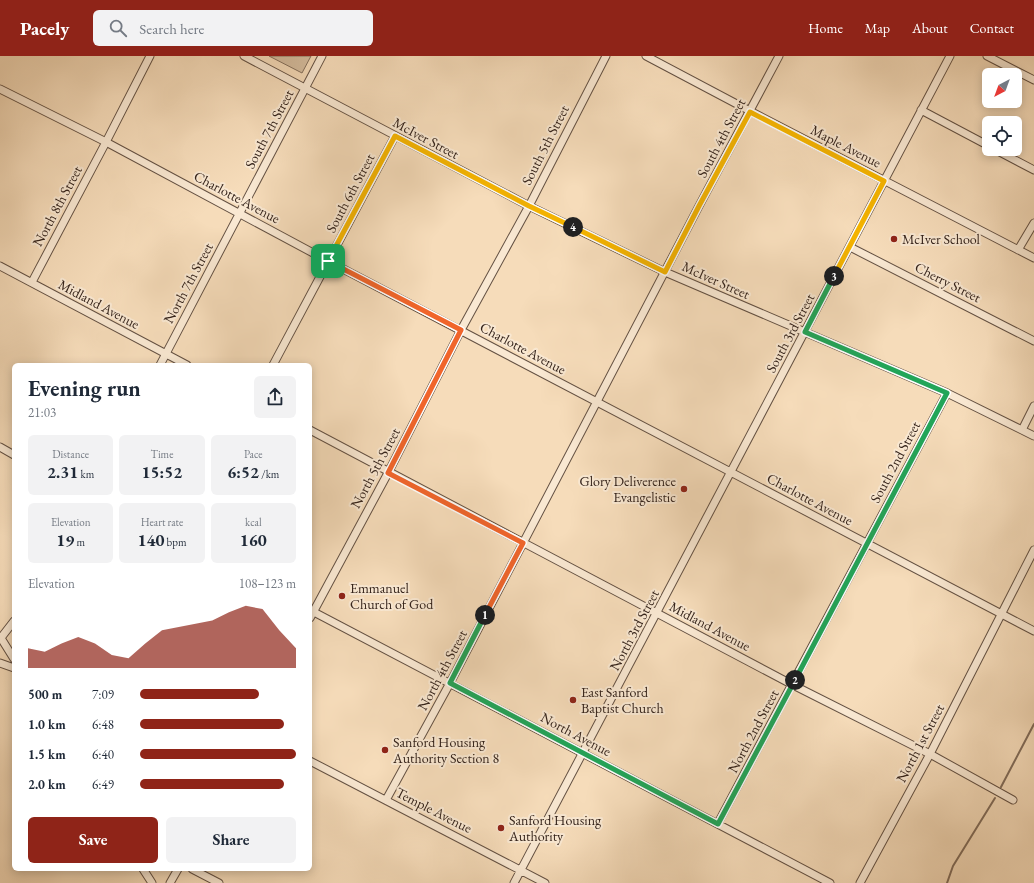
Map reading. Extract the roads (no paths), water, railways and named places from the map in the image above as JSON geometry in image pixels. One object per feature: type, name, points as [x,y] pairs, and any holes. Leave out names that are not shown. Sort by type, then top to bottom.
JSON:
[{"type":"street","name":"North 8th Street","points":[[32,282],[150,56]]},
{"type":"street","name":"McIver Street","points":[[244,56],[529,206],[665,272],[947,393],[1034,436]]},
{"type":"street","name":"South 7th Street","points":[[239,213],[322,56]]},
{"type":"street","name":"South 5th Street","points":[[461,330],[529,206],[606,56]]},
{"type":"street","name":"Maple Avenue","points":[[646,56],[750,112],[1034,258]]},
{"type":"street","name":"South 4th Street","points":[[597,402],[779,56]]},
{"type":"street","name":"South 3rd Street","points":[[731,473],[950,56]]},
{"type":"street","points":[[988,56],[1034,80]]},
{"type":"street","name":"Charlotte Avenue","points":[[0,89],[106,142],[328,261],[1034,632]]},
{"type":"street","points":[[921,110],[982,142]]},
{"type":"street","name":"South 6th Street","points":[[274,363],[395,136]]},
{"type":"street","points":[[1007,156],[1034,170]]},
{"type":"street","name":"North 7th Street","points":[[161,363],[239,213]]},
{"type":"street","points":[[1018,250],[1034,223]]},
{"type":"street","name":"Cherry Street","points":[[850,247],[1034,341]]},
{"type":"street","name":"Midland Avenue","points":[[0,266],[183,363]]},
{"type":"street","name":"North 5th Street","points":[[312,611],[388,473],[461,330]]},
{"type":"street","name":"South 2nd Street","points":[[867,544],[947,393]]},
{"type":"street","name":"North 4th Street","points":[[386,800],[450,683],[597,402]]},
{"type":"street","points":[[1022,430],[1034,406]]},
{"type":"street","name":"Midland Avenue","points":[[312,431],[388,473],[793,685],[930,754],[1013,800]]},
{"type":"street","points":[[0,447],[12,454]]},
{"type":"street","name":"North 3rd Street","points":[[514,883],[731,473]]},
{"type":"street","name":"North 2nd Street","points":[[718,824],[867,544]]},
{"type":"street","name":"North 1st Street","points":[[860,883],[930,754],[1034,550]]},
{"type":"street","name":"North Avenue","points":[[312,614],[450,683],[830,883]]},
{"type":"street","points":[[12,623],[0,638],[12,656]]},
{"type":"street","points":[[0,663],[12,667]]},
{"type":"street","name":"Temple Avenue","points":[[312,761],[546,883]]},
{"type":"street","points":[[144,871],[152,883]]},
{"type":"street","points":[[170,883],[177,871]]},
{"type":"street","points":[[196,871],[219,883]]},
{"type":"waterway","points":[[1001,787],[1034,724]]},
{"type":"waterway","points":[[947,883],[953,866],[995,798]]},
{"type":"place","name":"McIver School","points":[[894,239]]},
{"type":"place","name":"Glory Deliverence Evangelistic","points":[[684,489]]},
{"type":"place","name":"Emmanuel Church of God","points":[[342,596]]},
{"type":"place","name":"East Sanford Baptist Church","points":[[573,700]]},
{"type":"place","name":"Sanford Housing Authority Section 8","points":[[385,750]]},
{"type":"place","name":"Sanford Housing Authority","points":[[501,828]]}]
